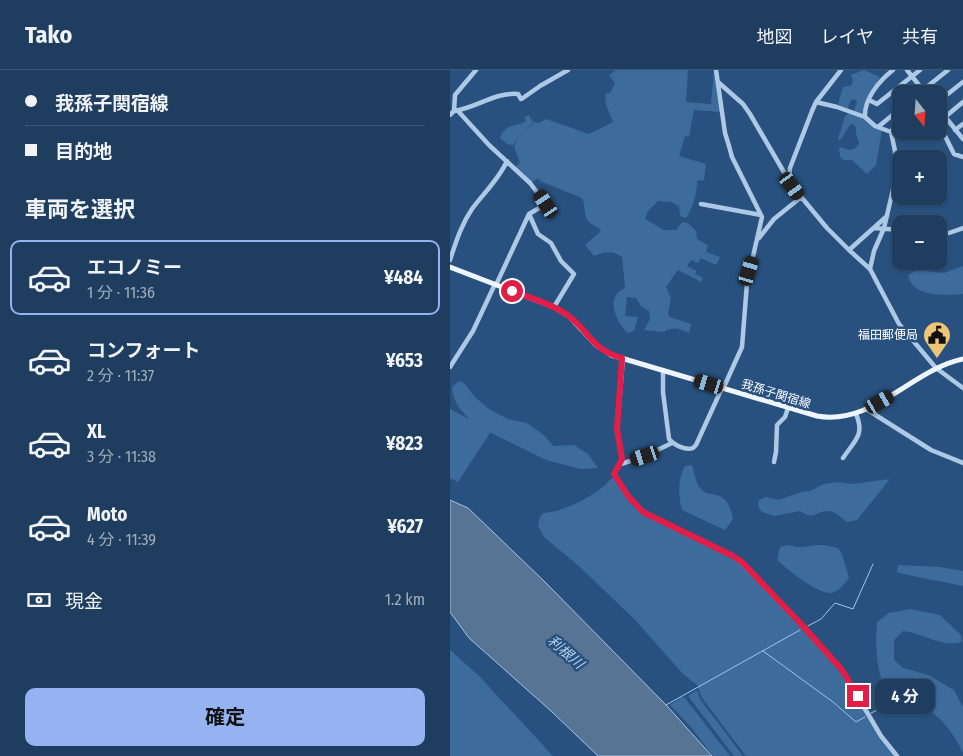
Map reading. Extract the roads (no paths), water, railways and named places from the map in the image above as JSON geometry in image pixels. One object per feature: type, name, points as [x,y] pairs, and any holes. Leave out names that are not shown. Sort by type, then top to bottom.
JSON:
[{"type":"main road","name":"我孫子関宿線","points":[[450,267],[554,307],[570,317],[600,349],[612,355],[824,418],[841,418],[856,414],[936,368],[963,359]]},
{"type":"street","points":[[450,367],[473,330],[529,214],[546,204],[533,186],[454,112],[454,96],[476,70]]},
{"type":"street","points":[[454,112],[498,96],[518,94],[521,99],[568,70]]},
{"type":"street","points":[[663,370],[663,392],[668,432],[672,442],[687,449],[693,448],[742,347],[747,283],[761,224],[761,215],[732,157],[725,133],[716,70]]},
{"type":"street","points":[[788,175],[816,102],[841,70]]},
{"type":"street","points":[[865,117],[869,100],[884,70]]},
{"type":"street","points":[[881,79],[893,70]]},
{"type":"street","points":[[907,70],[919,85]]},
{"type":"street","points":[[869,100],[877,104],[920,70]]},
{"type":"street","points":[[932,85],[948,70]]},
{"type":"street","points":[[718,82],[743,104],[785,174],[788,175],[792,186],[800,198],[848,250],[870,268],[896,320],[936,368],[963,388]]},
{"type":"street","points":[[948,94],[963,82]]},
{"type":"street","points":[[816,102],[865,117],[878,127],[891,132],[895,151],[896,181],[888,215],[874,251],[870,268]]},
{"type":"street","points":[[948,114],[963,102]]},
{"type":"street","points":[[878,127],[892,115]]},
{"type":"street","points":[[948,121],[963,139]]},
{"type":"street","points":[[955,130],[963,124]]},
{"type":"street","points":[[946,140],[954,154],[963,157]]},
{"type":"street","points":[[450,260],[459,231],[466,217],[507,161]]},
{"type":"street","points":[[758,240],[774,219],[800,198]]},
{"type":"street","points":[[701,204],[761,215]]},
{"type":"street","points":[[529,214],[535,230],[551,243],[561,262],[574,274],[554,307]]},
{"type":"street","points":[[848,250],[888,215]]},
{"type":"street","points":[[874,228],[892,229]]},
{"type":"street","points":[[947,232],[963,228]]},
{"type":"street","points":[[622,358],[617,429],[622,459],[614,474],[638,508],[649,516],[742,562],[842,670],[881,736],[898,756]]},
{"type":"street","points":[[774,462],[777,424],[785,417],[788,408]]},
{"type":"street","points":[[866,409],[932,450],[963,463]]},
{"type":"street","points":[[843,458],[860,433],[860,424],[856,414]]},
{"type":"street","points":[[621,464],[645,456],[672,442]]},
{"type":"water","name":"利根川","points":[[450,500],[468,508],[545,582],[668,707],[712,756],[598,756],[469,638],[450,612]]},
{"type":"waterway","points":[[808,626],[821,619],[835,603],[853,609],[873,564]]},
{"type":"waterway","points":[[666,705],[800,630]]},
{"type":"waterway","points":[[763,651],[833,702],[856,722],[865,717]]},
{"type":"waterway","points":[[871,713],[882,708]]},
{"type":"place","name":"福田郵便局","points":[[937,359]]}]
